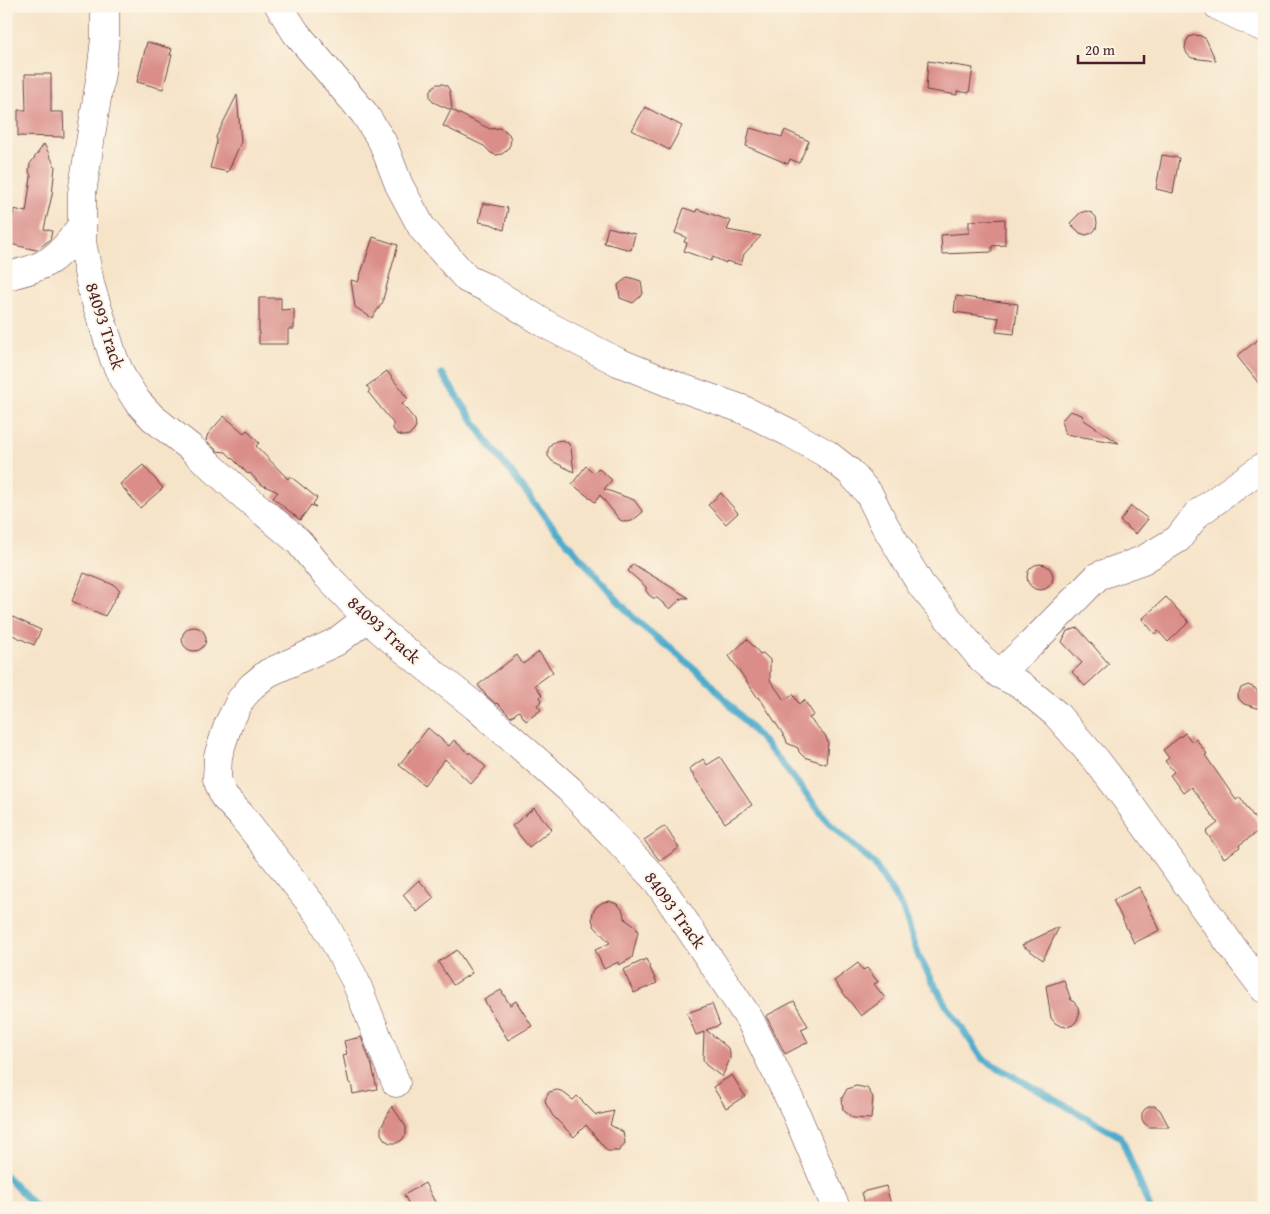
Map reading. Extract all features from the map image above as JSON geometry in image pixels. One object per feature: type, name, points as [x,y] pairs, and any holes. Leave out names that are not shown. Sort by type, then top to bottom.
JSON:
[{"type":"street","name":"84093 Track","points":[[105,6],[105,38],[82,194],[81,226],[82,242],[91,287],[114,359],[123,379],[137,401],[153,418],[191,448],[298,542],[325,574],[386,635],[476,707],[569,789],[657,881],[750,1020],[792,1104],[836,1208]]},
{"type":"street","points":[[279,6],[296,33],[364,113],[382,141],[400,185],[422,228],[467,279],[487,288],[549,326],[618,362],[682,388],[742,409],[790,433],[835,460],[850,472],[869,494],[884,524],[921,585],[981,658],[999,674],[1021,685],[1056,714],[1096,760],[1126,798],[1218,929],[1264,989]]},
{"type":"street","points":[[1218,6],[1264,28]]},
{"type":"street","points":[[6,276],[37,268],[52,260],[70,243],[81,226]]},
{"type":"street","points":[[999,674],[1098,576],[1143,560],[1178,539],[1197,514],[1264,466]]},
{"type":"street","points":[[367,618],[336,642],[268,673],[252,686],[241,699],[228,725],[218,756],[217,779],[224,797],[320,915],[355,980],[396,1083]]},
{"type":"building","points":[[1195,35],[1206,39],[1216,61],[1192,58],[1187,54],[1186,42],[1189,37]]},
{"type":"building","points":[[147,42],[172,49],[163,89],[137,82]]},
{"type":"building","points":[[928,61],[973,68],[969,93],[957,91],[957,95],[926,90]]},
{"type":"building","points":[[25,74],[51,74],[51,112],[63,112],[64,137],[18,136],[18,110],[26,110]]},
{"type":"building","points":[[437,84],[447,86],[450,91],[452,110],[490,129],[499,128],[509,134],[511,139],[507,150],[502,154],[496,155],[484,146],[443,126],[451,110],[433,102],[430,97],[430,92]]},
{"type":"building","points":[[237,95],[241,142],[228,172],[210,168],[217,141],[216,137]]},
{"type":"building","points":[[645,107],[682,126],[669,150],[632,130]]},
{"type":"building","points":[[750,128],[782,137],[785,130],[809,141],[799,163],[790,159],[788,164],[746,146]]},
{"type":"building","points":[[44,144],[55,166],[52,195],[44,229],[52,231],[50,240],[36,250],[6,243],[6,226],[10,227],[14,209],[26,212],[31,177],[29,171],[30,164]]},
{"type":"building","points":[[1162,155],[1179,158],[1173,193],[1156,189]]},
{"type":"building","points":[[483,203],[508,208],[504,230],[491,224],[479,222]]},
{"type":"building","points":[[684,208],[696,212],[697,209],[731,221],[727,230],[761,236],[744,254],[741,265],[726,261],[726,263],[713,257],[711,261],[684,251],[687,243],[684,242],[686,237],[675,233]]},
{"type":"building","points":[[1086,211],[1096,217],[1097,223],[1096,229],[1086,235],[1080,233],[1070,223],[1080,213]]},
{"type":"building","points":[[1005,219],[1005,245],[992,246],[992,252],[942,254],[941,235],[969,233],[969,221]]},
{"type":"building","points":[[608,227],[635,234],[631,250],[604,243]]},
{"type":"building","points":[[373,237],[398,245],[383,302],[372,318],[355,307],[351,280],[358,282]]},
{"type":"building","points":[[628,277],[641,281],[643,294],[633,303],[620,298],[618,285]]},
{"type":"building","points":[[956,296],[1018,304],[1014,334],[996,332],[999,318],[954,312]]},
{"type":"building","points":[[259,298],[281,298],[281,310],[294,309],[294,329],[288,329],[288,344],[259,344]]},
{"type":"building","points":[[1264,335],[1264,390],[1237,356]]},
{"type":"building","points":[[387,371],[408,399],[402,404],[415,420],[416,426],[409,435],[397,434],[393,429],[393,423],[368,392],[370,390],[367,386]]},
{"type":"building","points":[[1070,411],[1082,415],[1084,420],[1119,443],[1065,434],[1061,421]]},
{"type":"building","points":[[224,416],[244,433],[247,430],[259,443],[256,446],[288,479],[290,476],[317,498],[313,504],[316,507],[311,505],[300,520],[273,498],[278,492],[260,484],[226,452],[217,451],[206,440],[208,434]]},
{"type":"building","points":[[562,440],[568,443],[571,448],[574,472],[552,461],[548,456],[551,444]]},
{"type":"building","points":[[143,465],[163,488],[140,508],[120,484]]},
{"type":"building","points":[[586,466],[594,473],[598,468],[612,480],[604,489],[634,500],[643,512],[632,521],[620,520],[600,495],[595,502],[572,484]]},
{"type":"building","points":[[721,493],[738,513],[726,524],[708,505]]},
{"type":"building","points":[[1131,506],[1148,519],[1136,534],[1120,521]]},
{"type":"building","points":[[633,564],[689,598],[682,598],[670,609],[657,598],[649,595],[646,587],[628,571]]},
{"type":"building","points":[[1040,564],[1049,568],[1053,577],[1049,586],[1040,590],[1031,586],[1027,577],[1031,568]]},
{"type":"building","points":[[84,573],[114,585],[120,590],[105,616],[72,601]]},
{"type":"building","points":[[1166,597],[1189,622],[1168,642],[1158,631],[1155,634],[1142,619]]},
{"type":"building","points":[[6,614],[41,630],[34,645],[6,632]]},
{"type":"building","points":[[194,627],[203,630],[206,639],[203,648],[194,651],[185,648],[182,639],[185,630]]},
{"type":"building","points":[[1078,628],[1109,664],[1085,686],[1072,672],[1082,663],[1062,642],[1067,631]]},
{"type":"building","points":[[747,639],[760,654],[763,653],[770,660],[770,680],[784,700],[793,694],[799,704],[804,700],[814,715],[809,718],[825,735],[828,742],[826,764],[804,757],[798,748],[787,743],[759,697],[729,656]]},
{"type":"building","points":[[539,652],[553,672],[535,685],[542,695],[540,697],[542,701],[537,705],[541,710],[526,721],[519,711],[511,717],[485,694],[478,685],[517,655],[523,664]]},
{"type":"building","points":[[1248,685],[1255,688],[1264,702],[1264,710],[1244,704],[1239,699],[1238,695],[1241,688]]},
{"type":"building","points":[[428,728],[449,746],[454,740],[486,767],[471,784],[445,759],[424,785],[399,765]]},
{"type":"building","points":[[1185,733],[1192,742],[1196,739],[1236,800],[1240,797],[1262,829],[1224,858],[1206,832],[1218,823],[1191,787],[1183,793],[1170,775],[1174,772],[1165,761],[1169,758],[1163,750]]},
{"type":"building","points":[[720,757],[752,805],[725,823],[689,769],[703,759],[707,765]]},
{"type":"building","points":[[534,808],[552,829],[529,847],[512,826]]},
{"type":"building","points":[[665,826],[679,848],[660,861],[644,840]]},
{"type":"building","points":[[419,880],[434,898],[417,912],[403,895]]},
{"type":"building","points":[[1139,887],[1160,930],[1134,943],[1113,900]]},
{"type":"building","points":[[610,901],[622,909],[626,920],[636,927],[638,932],[632,958],[619,965],[618,962],[604,969],[595,950],[610,943],[594,926],[592,919],[593,912],[597,906],[603,902]]},
{"type":"building","points":[[1059,927],[1043,960],[1022,945]]},
{"type":"building","points":[[457,950],[472,973],[453,985],[438,962]]},
{"type":"building","points":[[646,959],[657,983],[634,993],[623,970]]},
{"type":"building","points":[[858,963],[863,970],[867,968],[878,982],[874,984],[885,998],[861,1016],[834,981]]},
{"type":"building","points":[[1064,980],[1071,1000],[1078,1007],[1079,1014],[1073,1025],[1067,1027],[1055,1023],[1051,1018],[1046,986]]},
{"type":"building","points":[[501,990],[510,1005],[516,1001],[532,1026],[508,1040],[484,1000]]},
{"type":"building","points":[[794,1001],[808,1026],[801,1029],[808,1042],[785,1054],[766,1016]]},
{"type":"building","points":[[712,1004],[720,1025],[706,1030],[727,1047],[730,1052],[730,1059],[722,1077],[706,1065],[703,1059],[704,1032],[696,1035],[687,1013]]},
{"type":"building","points":[[361,1037],[372,1066],[377,1089],[353,1094],[343,1055],[347,1054],[344,1041]]},
{"type":"building","points":[[732,1075],[745,1096],[726,1108],[713,1087]]},
{"type":"building","points":[[856,1086],[867,1088],[873,1097],[871,1119],[853,1118],[843,1110],[842,1098],[847,1089]]},
{"type":"building","points":[[557,1090],[573,1100],[577,1096],[596,1115],[614,1111],[610,1125],[623,1132],[625,1143],[619,1151],[607,1151],[586,1125],[574,1137],[553,1116],[546,1104],[545,1100],[549,1092]]},
{"type":"building","points":[[392,1106],[406,1127],[406,1134],[397,1143],[390,1143],[381,1134],[381,1128]]},
{"type":"building","points":[[1150,1106],[1155,1106],[1160,1110],[1169,1127],[1149,1127],[1144,1123],[1142,1113]]},
{"type":"building","points":[[425,1183],[438,1208],[411,1208],[404,1195]]},
{"type":"building","points":[[886,1186],[892,1208],[866,1208],[862,1192]]},
{"type":"waterway","points":[[442,374],[489,444],[549,522],[635,620],[707,679],[775,755],[830,824],[874,864],[903,909],[919,957],[946,1005],[983,1059],[1121,1137],[1150,1208]]},
{"type":"waterway","points":[[6,1176],[37,1208]]}]
